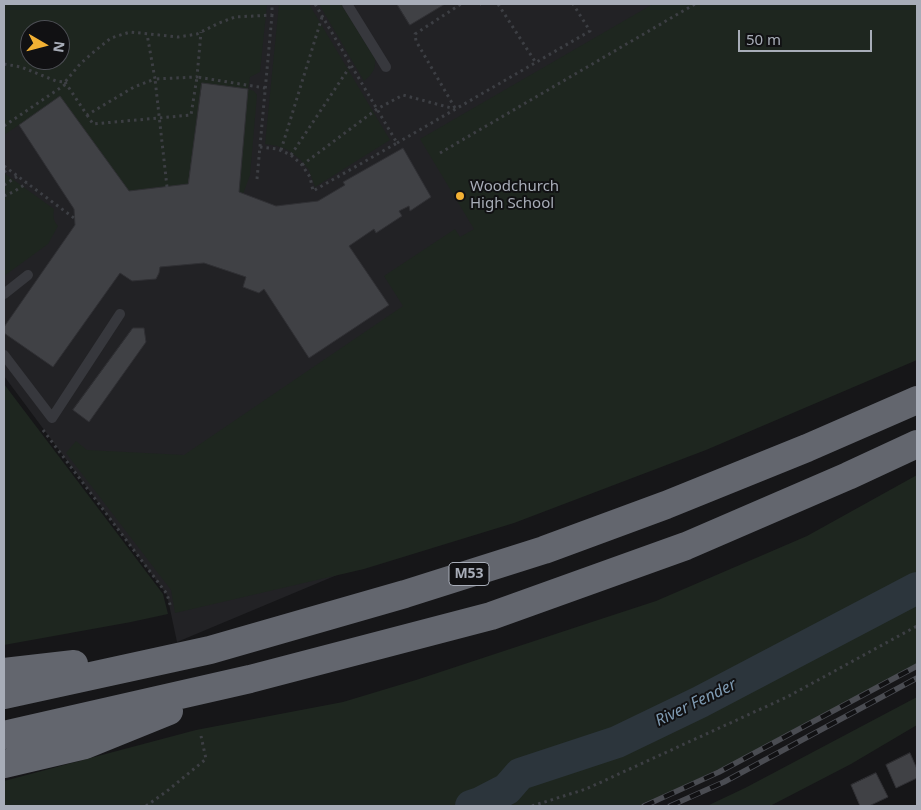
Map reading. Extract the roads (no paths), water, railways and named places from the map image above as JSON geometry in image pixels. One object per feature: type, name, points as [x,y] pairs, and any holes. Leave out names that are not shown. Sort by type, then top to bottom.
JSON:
[{"type":"highway","name":"M53","points":[[4,696],[210,650],[406,594],[544,550],[701,491],[807,448],[917,400]]},
{"type":"highway","points":[[4,735],[250,679],[500,612],[686,546],[917,444]]},
{"type":"highway","points":[[4,672],[210,650]]},
{"type":"highway","points":[[4,764],[85,745],[250,679]]},
{"type":"lane","points":[[347,4],[386,67]]},
{"type":"lane","points":[[4,294],[28,275]]},
{"type":"lane","points":[[4,354],[52,418],[120,314]]},
{"type":"waterway","name":"River Fender","points":[[471,806],[507,789],[520,774],[617,742],[700,702],[917,588]]},
{"type":"railway","points":[[644,806],[719,772],[917,666]]},
{"type":"railway","points":[[670,806],[724,782],[917,678]]},
{"type":"place","name":"Woodchurch High School","points":[[460,196]]}]
